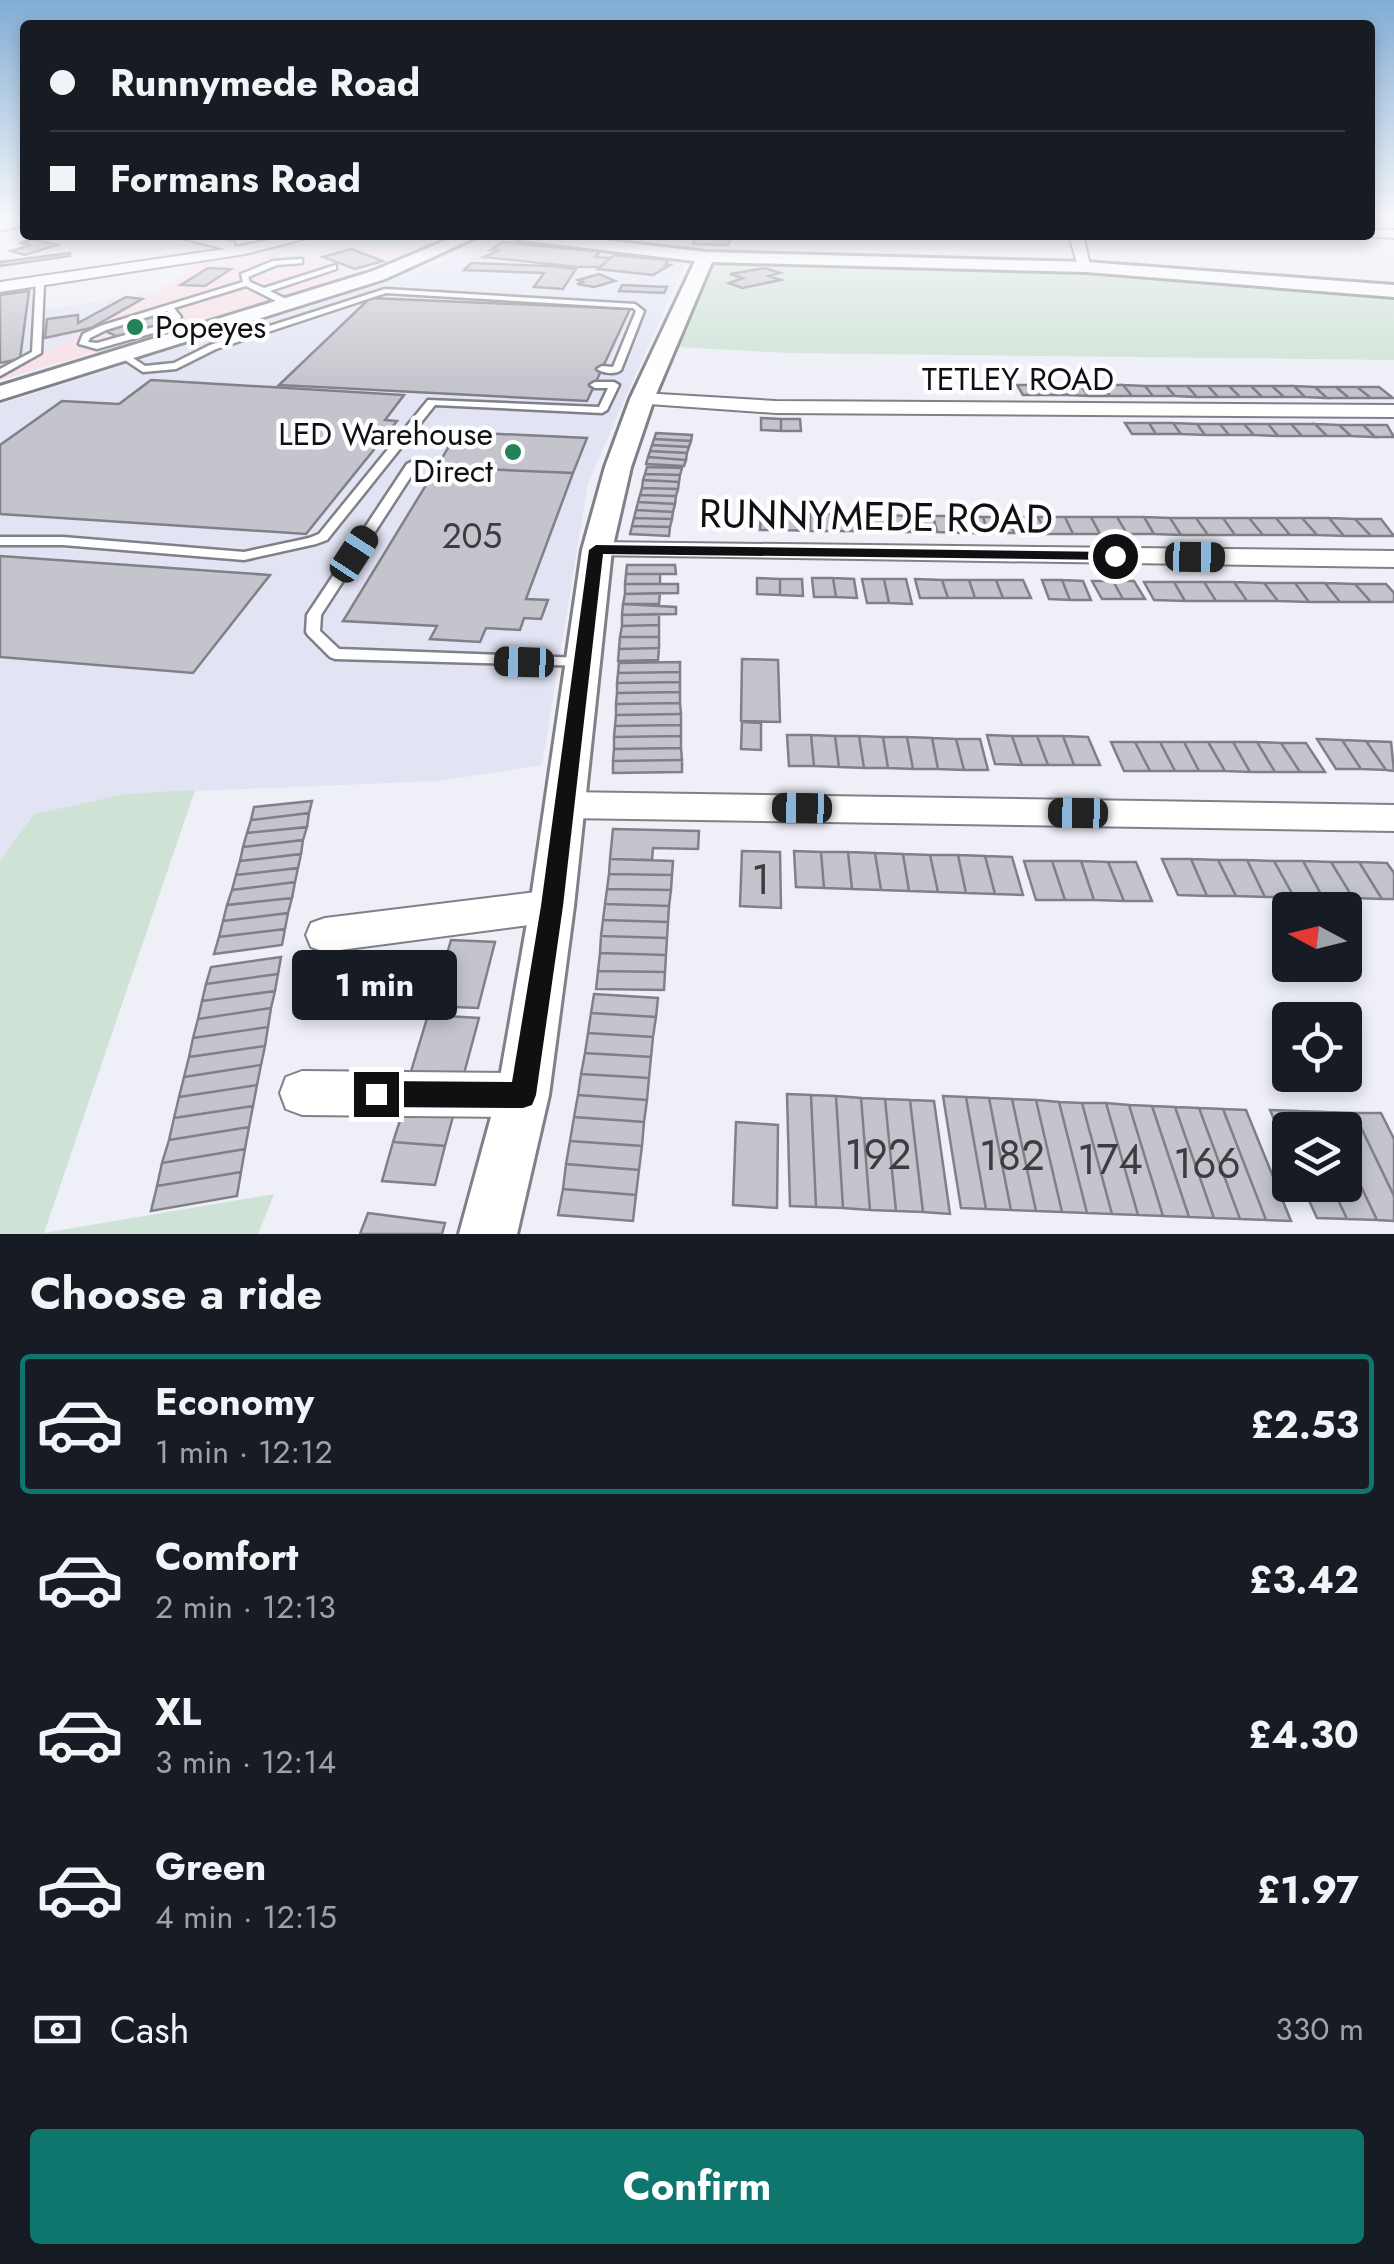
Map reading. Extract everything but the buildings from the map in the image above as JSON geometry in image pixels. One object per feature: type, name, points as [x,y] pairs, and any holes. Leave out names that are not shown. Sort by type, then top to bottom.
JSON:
[{"type":"street","points":[[0,287],[95,273]]},
{"type":"street","points":[[0,393],[385,273]]},
{"type":"street","points":[[488,1234],[523,1095],[552,906],[596,550],[618,467],[642,399],[699,273]]},
{"type":"street","points":[[1158,273],[1394,291]]},
{"type":"street","name":"TETLEY ROAD","points":[[642,399],[776,407],[1394,411]]},
{"type":"street","name":"RUNNYMEDE ROAD","points":[[596,550],[1394,560]]},
{"type":"street","points":[[565,805],[1394,818]]},
{"type":"street","points":[[325,936],[552,906]]},
{"type":"street","points":[[302,1093],[523,1095]]},
{"type":"lane","points":[[246,282],[244,276],[248,273]]},
{"type":"lane","points":[[266,290],[317,273]]},
{"type":"lane","points":[[0,373],[36,353],[40,281]]},
{"type":"lane","points":[[170,310],[177,317],[171,325],[97,346],[83,344],[86,336],[103,328],[170,310],[246,282],[289,304]]},
{"type":"lane","points":[[124,356],[143,369],[176,366],[213,347],[384,291],[636,306],[640,310],[616,370],[602,369]]},
{"type":"lane","points":[[0,541],[63,541],[244,556],[312,541],[323,536],[432,402],[602,410],[614,386],[595,385]]},
{"type":"lane","points":[[413,464],[314,615],[313,632],[335,654],[584,663]]},
{"type":"shaded area","points":[[352,273],[0,380],[0,372],[50,350],[185,275]]},
{"type":"shaded area","points":[[413,273],[681,273],[588,483],[542,765],[438,781],[125,794],[34,814],[0,861],[0,404]]},
{"type":"shaded area","points":[[46,284],[44,310],[151,293],[50,350],[0,372],[0,290]]},
{"type":"green space","points":[[708,273],[1103,273],[1394,295],[1394,360],[787,353],[679,347]]},
{"type":"green space","points":[[195,790],[44,1233],[274,1194],[258,1234],[0,1234],[0,861],[34,814],[125,794]]},
{"type":"place","name":"Popeyes","points":[[135,327]]},
{"type":"place","name":"LED Warehouse Direct","points":[[513,452]]},
{"type":"route","points":[[376,1094],[523,1095],[552,906],[596,550],[1115,556]]}]
